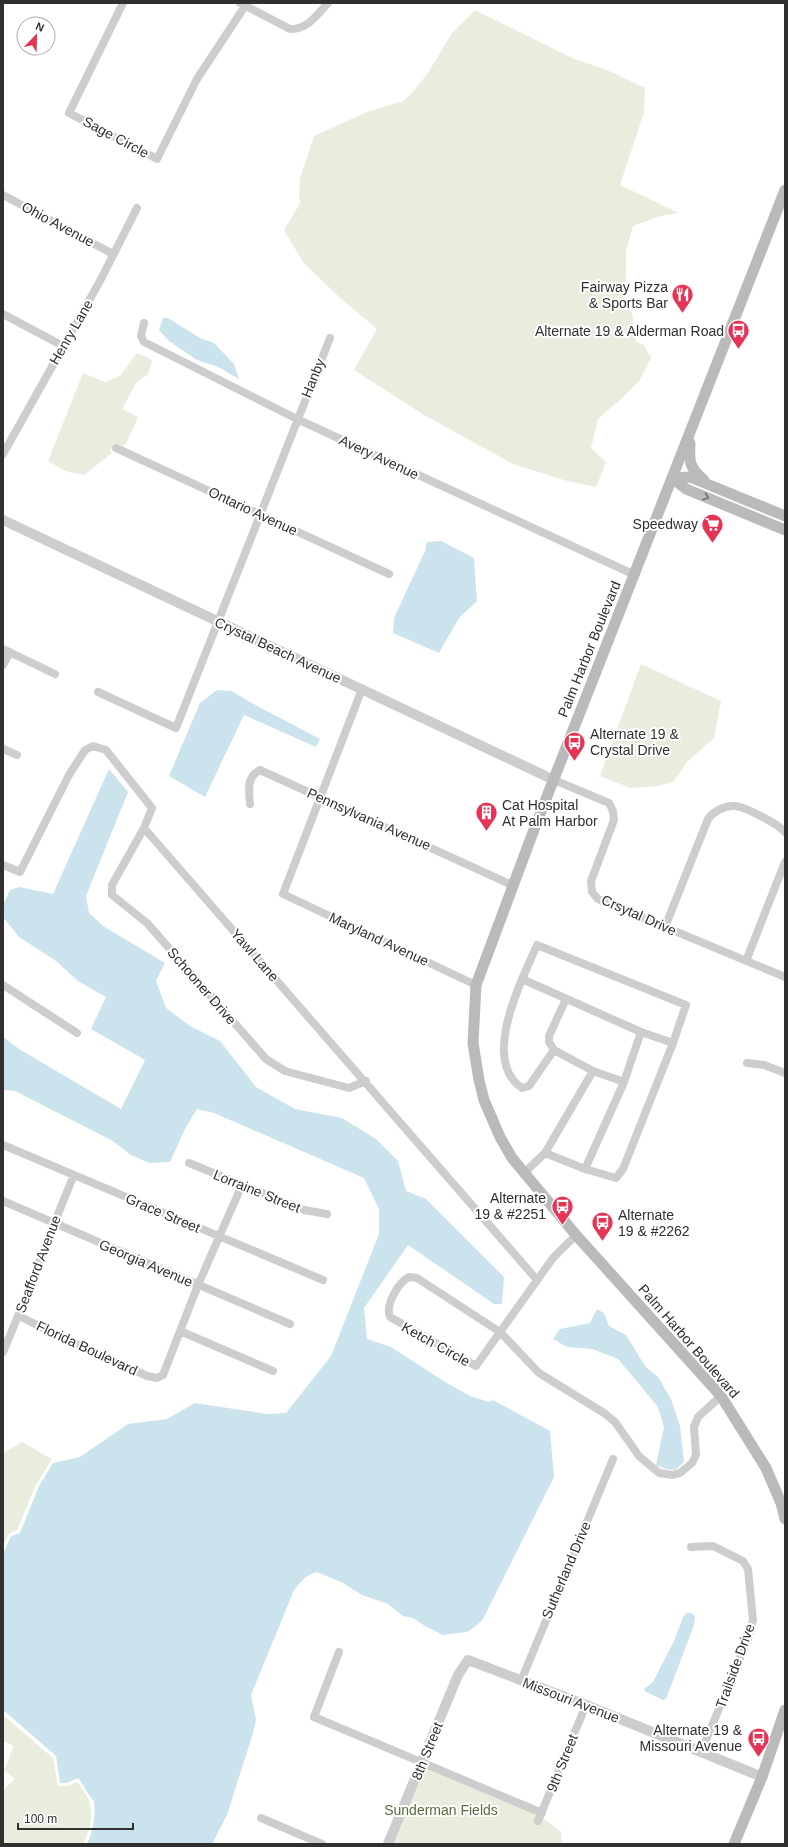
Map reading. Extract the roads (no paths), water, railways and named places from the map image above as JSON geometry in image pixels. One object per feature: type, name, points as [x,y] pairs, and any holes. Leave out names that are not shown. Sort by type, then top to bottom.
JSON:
[{"type":"main road","name":"Palm Harbor Boulevard","points":[[785,190],[512,885],[476,985],[473,1043],[479,1080],[490,1117],[500,1137],[524,1173],[550,1205],[721,1396],[766,1468],[783,1503],[785,1519]]},
{"type":"main road","points":[[691,429],[689,458],[691,466],[695,472],[711,485]]},
{"type":"main road","points":[[672,478],[690,477],[785,516]]},
{"type":"main road","points":[[672,478],[686,489],[785,530]]},
{"type":"main road","points":[[734,1844],[762,1777],[785,1710]]},
{"type":"street","name":"Sage Circle","points":[[123,3],[69,112],[157,159],[197,79],[242,4]]},
{"type":"street","points":[[242,4],[290,29],[298,29],[306,26],[328,3]]},
{"type":"street","name":"Ohio Avenue","points":[[3,195],[113,254]]},
{"type":"street","name":"Henry Lane","points":[[3,454],[100,281],[137,208]]},
{"type":"street","points":[[3,314],[63,346]]},
{"type":"street","name":"Avery Avenue","points":[[144,323],[141,336],[144,342],[297,419],[635,575]]},
{"type":"street","name":"Hanby","points":[[218,622],[330,338]]},
{"type":"street","name":"Ontario Avenue","points":[[116,448],[389,574]]},
{"type":"street","name":"Crystal Beach Avenue","points":[[3,520],[554,780]]},
{"type":"street","points":[[98,692],[176,728],[218,622]]},
{"type":"street","points":[[3,666],[6,651],[55,674]]},
{"type":"street","points":[[319,797],[362,689]]},
{"type":"street","points":[[3,865],[20,872],[69,775],[85,750],[93,746],[106,750],[152,808],[144,828]]},
{"type":"street","points":[[3,749],[18,755]]},
{"type":"street","name":"Pennsylvania Avenue","points":[[250,804],[249,781],[254,773],[260,770],[512,885]]},
{"type":"street","name":"Crsytal Drive","points":[[554,780],[609,803],[613,812],[614,820],[591,881],[592,892],[598,899],[785,977]]},
{"type":"street","name":"Maryland Avenue","points":[[319,797],[283,894],[476,985]]},
{"type":"street","points":[[665,927],[708,819],[718,809],[735,806],[777,824],[785,832]]},
{"type":"street","name":"Schooner Drive","points":[[144,828],[112,885],[112,895],[146,923],[266,1059],[274,1066],[285,1071],[349,1088],[366,1081]]},
{"type":"street","name":"Yawl Lane","points":[[144,828],[366,1081],[537,1280]]},
{"type":"street","points":[[746,961],[785,862]]},
{"type":"street","points":[[545,1153],[585,1169],[616,1178],[623,1169],[673,1043],[686,1005],[537,945],[507,1019],[503,1050],[507,1073],[516,1084],[522,1088],[529,1086],[554,1050]]},
{"type":"street","points":[[522,979],[640,1032],[673,1043]]},
{"type":"street","points":[[3,985],[77,1033]]},
{"type":"street","points":[[566,999],[549,1036],[549,1042],[554,1050],[593,1071],[624,1082]]},
{"type":"street","points":[[585,1169],[624,1082],[640,1032]]},
{"type":"street","points":[[747,1063],[764,1065],[785,1073]]},
{"type":"street","points":[[524,1173],[545,1153],[593,1071]]},
{"type":"street","name":"Grace Street","points":[[3,1145],[323,1280]]},
{"type":"street","name":"Lorraine Street","points":[[189,1163],[304,1210],[326,1214]]},
{"type":"street","name":"Seafford Avenue","points":[[3,1352],[19,1316],[53,1223],[74,1175]]},
{"type":"street","points":[[242,1185],[221,1237],[198,1285],[180,1331],[273,1371]]},
{"type":"street","name":"Georgia Avenue","points":[[3,1201],[290,1324]]},
{"type":"street","name":"Ketch Circle","points":[[500,1332],[416,1278],[409,1277],[403,1280],[389,1305],[388,1311],[393,1320],[476,1366],[553,1258],[576,1235]]},
{"type":"street","name":"Florida Boulevard","points":[[19,1316],[147,1376],[157,1378],[163,1375],[180,1331]]},
{"type":"street","points":[[500,1332],[539,1373],[604,1413],[615,1422],[639,1456],[659,1473],[673,1475],[680,1473],[692,1462],[696,1455],[694,1427],[698,1417],[721,1396]]},
{"type":"street","name":"Sutherland Drive","points":[[521,1680],[613,1459]]},
{"type":"street","name":"Trailside Drive","points":[[691,1547],[713,1546],[743,1560],[748,1569],[753,1620],[748,1639],[702,1752]]},
{"type":"street","points":[[340,1652],[314,1717],[542,1813]]},
{"type":"street","name":"Missouri Avenue","points":[[468,1660],[586,1705],[762,1777]]},
{"type":"street","name":"8th Street","points":[[388,1844],[458,1675],[468,1660]]},
{"type":"street","name":"9th Street","points":[[538,1821],[586,1705]]},
{"type":"street","points":[[261,1818],[322,1844]]},
{"type":"water","points":[[163,318],[168,318],[200,338],[214,343],[234,364],[239,379],[218,367],[197,360],[169,341],[159,330]]},
{"type":"water","points":[[441,541],[474,558],[477,601],[459,618],[439,653],[393,633],[394,618],[425,551],[427,542]]},
{"type":"water","points":[[217,690],[232,691],[320,739],[316,747],[244,715],[205,797],[169,776],[200,703]]},
{"type":"water","points":[[109,769],[128,792],[86,896],[89,913],[103,926],[165,963],[156,981],[166,1008],[190,1026],[220,1041],[256,1087],[295,1109],[342,1118],[376,1139],[398,1161],[406,1191],[426,1199],[504,1277],[502,1304],[494,1304],[408,1245],[364,1308],[367,1339],[391,1347],[445,1382],[470,1396],[489,1402],[493,1400],[550,1431],[554,1477],[483,1619],[467,1632],[443,1635],[413,1618],[403,1616],[388,1604],[362,1595],[343,1583],[317,1572],[307,1577],[294,1590],[251,1695],[256,1720],[253,1733],[227,1815],[212,1844],[87,1844],[94,1823],[94,1801],[78,1778],[67,1783],[60,1783],[56,1756],[3,1710],[3,1554],[11,1536],[20,1533],[39,1486],[53,1463],[80,1457],[128,1424],[167,1419],[195,1403],[267,1414],[286,1413],[331,1356],[379,1234],[379,1209],[364,1178],[214,1113],[197,1109],[186,1127],[170,1162],[149,1163],[131,1155],[113,1141],[15,1091],[3,1090],[3,1037],[19,1049],[121,1109],[145,1060],[91,1029],[106,997],[78,981],[56,961],[19,937],[3,917],[3,905],[10,890],[19,887],[53,894]]},
{"type":"water","points":[[597,1309],[604,1313],[609,1326],[626,1335],[645,1366],[658,1377],[671,1399],[680,1426],[684,1462],[675,1470],[666,1469],[656,1465],[664,1427],[658,1407],[618,1359],[592,1349],[567,1347],[553,1339],[560,1329],[590,1323]]},
{"type":"water","points":[[687,1613],[691,1613],[695,1616],[694,1625],[666,1699],[663,1700],[646,1692],[644,1689],[653,1682],[674,1641],[683,1617]]},
{"type":"place","name":"Fairway Pizza & Sports Bar","points":[[683,314]]},
{"type":"place","name":"Alternate 19 & Alderman Road","points":[[739,350]]},
{"type":"place","name":"Speedway","points":[[713,544]]},
{"type":"place","name":"Alternate 19 & Crystal Drive","points":[[574,762]]},
{"type":"place","name":"Cat Hospital At Palm Harbor","points":[[487,832]]},
{"type":"place","name":"Alternate 19 & #2251","points":[[562,1226]]},
{"type":"place","name":"Alternate 19 & #2262","points":[[603,1242]]},
{"type":"place","name":"Alternate 19 & Missouri Avenue","points":[[758,1758]]},
{"type":"park label","name":"Sunderman Fields","points":[[441,1810]]}]
